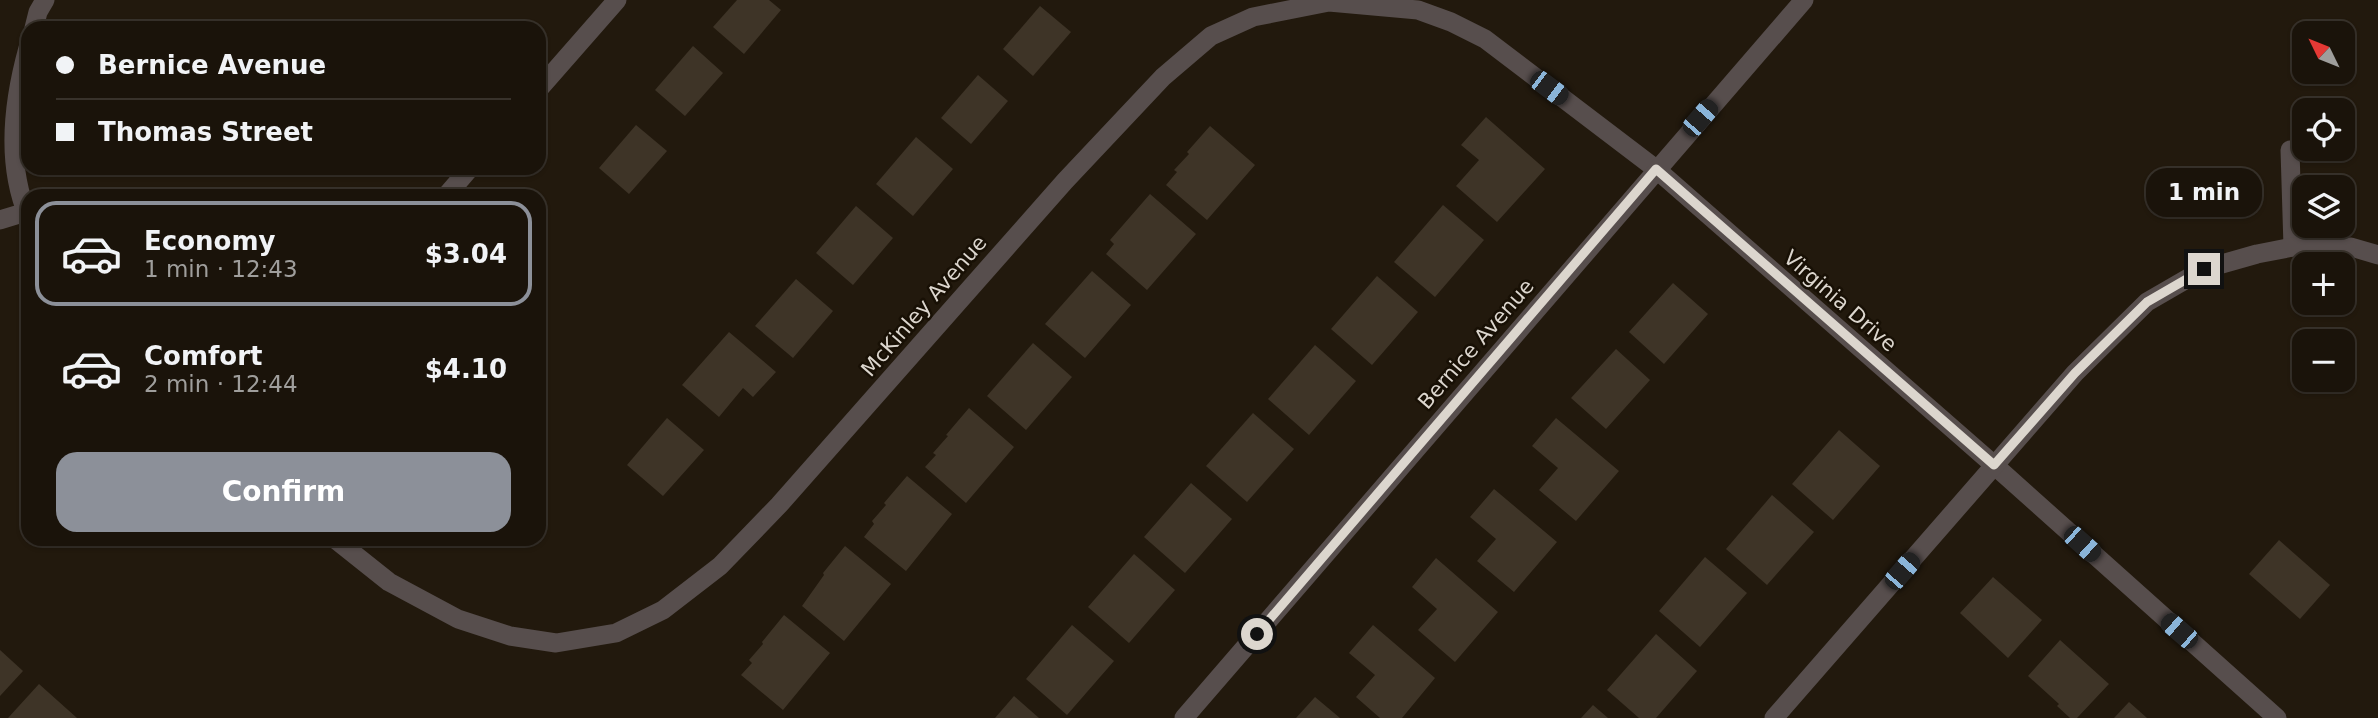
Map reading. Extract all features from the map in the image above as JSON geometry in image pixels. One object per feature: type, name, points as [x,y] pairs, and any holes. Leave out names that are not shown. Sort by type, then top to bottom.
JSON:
[{"type":"street","points":[[36,21],[46,0]]},
{"type":"street","points":[[546,81],[617,0]]},
{"type":"street","name":"Bernice Avenue","points":[[1184,718],[1804,0]]},
{"type":"street","name":"Virginia Drive","points":[[1329,2],[1418,10],[1485,39],[1656,169],[1994,465],[2277,718]]},
{"type":"street","name":"McKinley Avenue","points":[[344,546],[389,582],[458,619],[510,636],[556,643],[617,633],[663,610],[720,566],[779,505],[1065,181],[1163,77],[1211,36],[1253,17],[1329,2]]},
{"type":"street","points":[[21,85],[15,116],[15,171],[21,192]]},
{"type":"street","points":[[2290,150],[2292,247]]},
{"type":"street","points":[[452,189],[464,175]]},
{"type":"street","points":[[0,220],[21,215]]},
{"type":"street","points":[[1774,718],[2075,373],[2147,302],[2204,269],[2257,254],[2292,247],[2351,247],[2378,255]]},
{"type":"building","points":[[737,0],[769,0],[781,10],[744,54],[713,27]]},
{"type":"building","points":[[1040,6],[1071,32],[1033,76],[1003,49]]},
{"type":"building","points":[[693,46],[723,73],[685,116],[655,90]]},
{"type":"building","points":[[978,75],[1008,101],[971,144],[941,118]]},
{"type":"building","points":[[1486,117],[1545,169],[1497,222],[1456,186],[1479,160],[1461,145]]},
{"type":"building","points":[[636,125],[667,151],[629,194],[599,168]]},
{"type":"building","points":[[1210,126],[1255,165],[1207,220],[1166,185],[1177,172],[1174,170],[1189,154],[1187,152]]},
{"type":"building","points":[[916,137],[953,169],[913,216],[876,184]]},
{"type":"building","points":[[1150,194],[1196,234],[1147,290],[1106,254],[1114,244],[1110,240]]},
{"type":"building","points":[[1443,205],[1484,240],[1435,297],[1394,262]]},
{"type":"building","points":[[856,206],[893,238],[853,285],[816,253]]},
{"type":"building","points":[[1092,271],[1131,305],[1085,358],[1045,324]]},
{"type":"building","points":[[1377,276],[1418,312],[1372,365],[1331,329]]},
{"type":"building","points":[[796,279],[833,311],[793,358],[755,326]]},
{"type":"building","points":[[1673,283],[1708,314],[1664,364],[1629,332]]},
{"type":"building","points":[[729,332],[776,372],[753,397],[743,388],[719,417],[682,385]]},
{"type":"building","points":[[1033,343],[1072,377],[1026,430],[987,396]]},
{"type":"building","points":[[1315,345],[1356,381],[1309,435],[1268,399]]},
{"type":"building","points":[[1616,349],[1650,380],[1606,429],[1571,398]]},
{"type":"building","points":[[969,408],[1014,447],[966,503],[925,467],[936,455],[933,453],[948,436],[946,435]]},
{"type":"building","points":[[1253,413],[1294,449],[1247,502],[1206,466]]},
{"type":"building","points":[[667,418],[704,450],[663,496],[627,465]]},
{"type":"building","points":[[1556,418],[1619,471],[1576,521],[1539,490],[1558,468],[1532,446]]},
{"type":"building","points":[[1839,430],[1880,466],[1833,520],[1792,484]]},
{"type":"building","points":[[907,476],[952,514],[906,571],[864,537],[874,524],[872,521],[886,505],[884,503]]},
{"type":"building","points":[[1191,483],[1232,519],[1185,573],[1144,537]]},
{"type":"building","points":[[1494,489],[1557,542],[1514,592],[1477,561],[1496,539],[1470,517]]},
{"type":"building","points":[[1772,495],[1814,532],[1767,585],[1726,549]]},
{"type":"building","points":[[2279,540],[2330,585],[2300,619],[2249,574]]},
{"type":"building","points":[[845,546],[891,584],[844,641],[802,606],[823,573]]},
{"type":"building","points":[[1134,554],[1175,590],[1129,643],[1088,607]]},
{"type":"building","points":[[1705,557],[1747,593],[1700,647],[1659,611]]},
{"type":"building","points":[[1436,558],[1498,612],[1455,662],[1418,630],[1437,609],[1412,587]]},
{"type":"building","points":[[1993,577],[2042,620],[2008,658],[1960,613]]},
{"type":"building","points":[[784,615],[830,653],[783,710],[741,675],[752,663],[749,660]]},
{"type":"building","points":[[1072,625],[1114,661],[1067,715],[1026,679]]},
{"type":"building","points":[[1373,625],[1435,678],[1402,718],[1380,718],[1356,697],[1375,675],[1349,653]]},
{"type":"building","points":[[1656,634],[1697,671],[1656,718],[1639,718],[1607,690]]},
{"type":"building","points":[[2060,640],[2109,684],[2077,718],[2070,718],[2057,706],[2059,704],[2028,676]]},
{"type":"building","points":[[0,650],[23,671],[0,696]]},
{"type":"building","points":[[39,684],[77,718],[8,718]]},
{"type":"building","points":[[1014,696],[1039,718],[995,718]]},
{"type":"building","points":[[1315,697],[1340,718],[1296,718]]},
{"type":"building","points":[[2129,702],[2147,718],[2114,718]]},
{"type":"building","points":[[1593,705],[1608,718],[1581,718]]},
{"type":"route","points":[[1257,634],[1656,169],[1994,465],[2075,373],[2147,302],[2204,269]]}]
